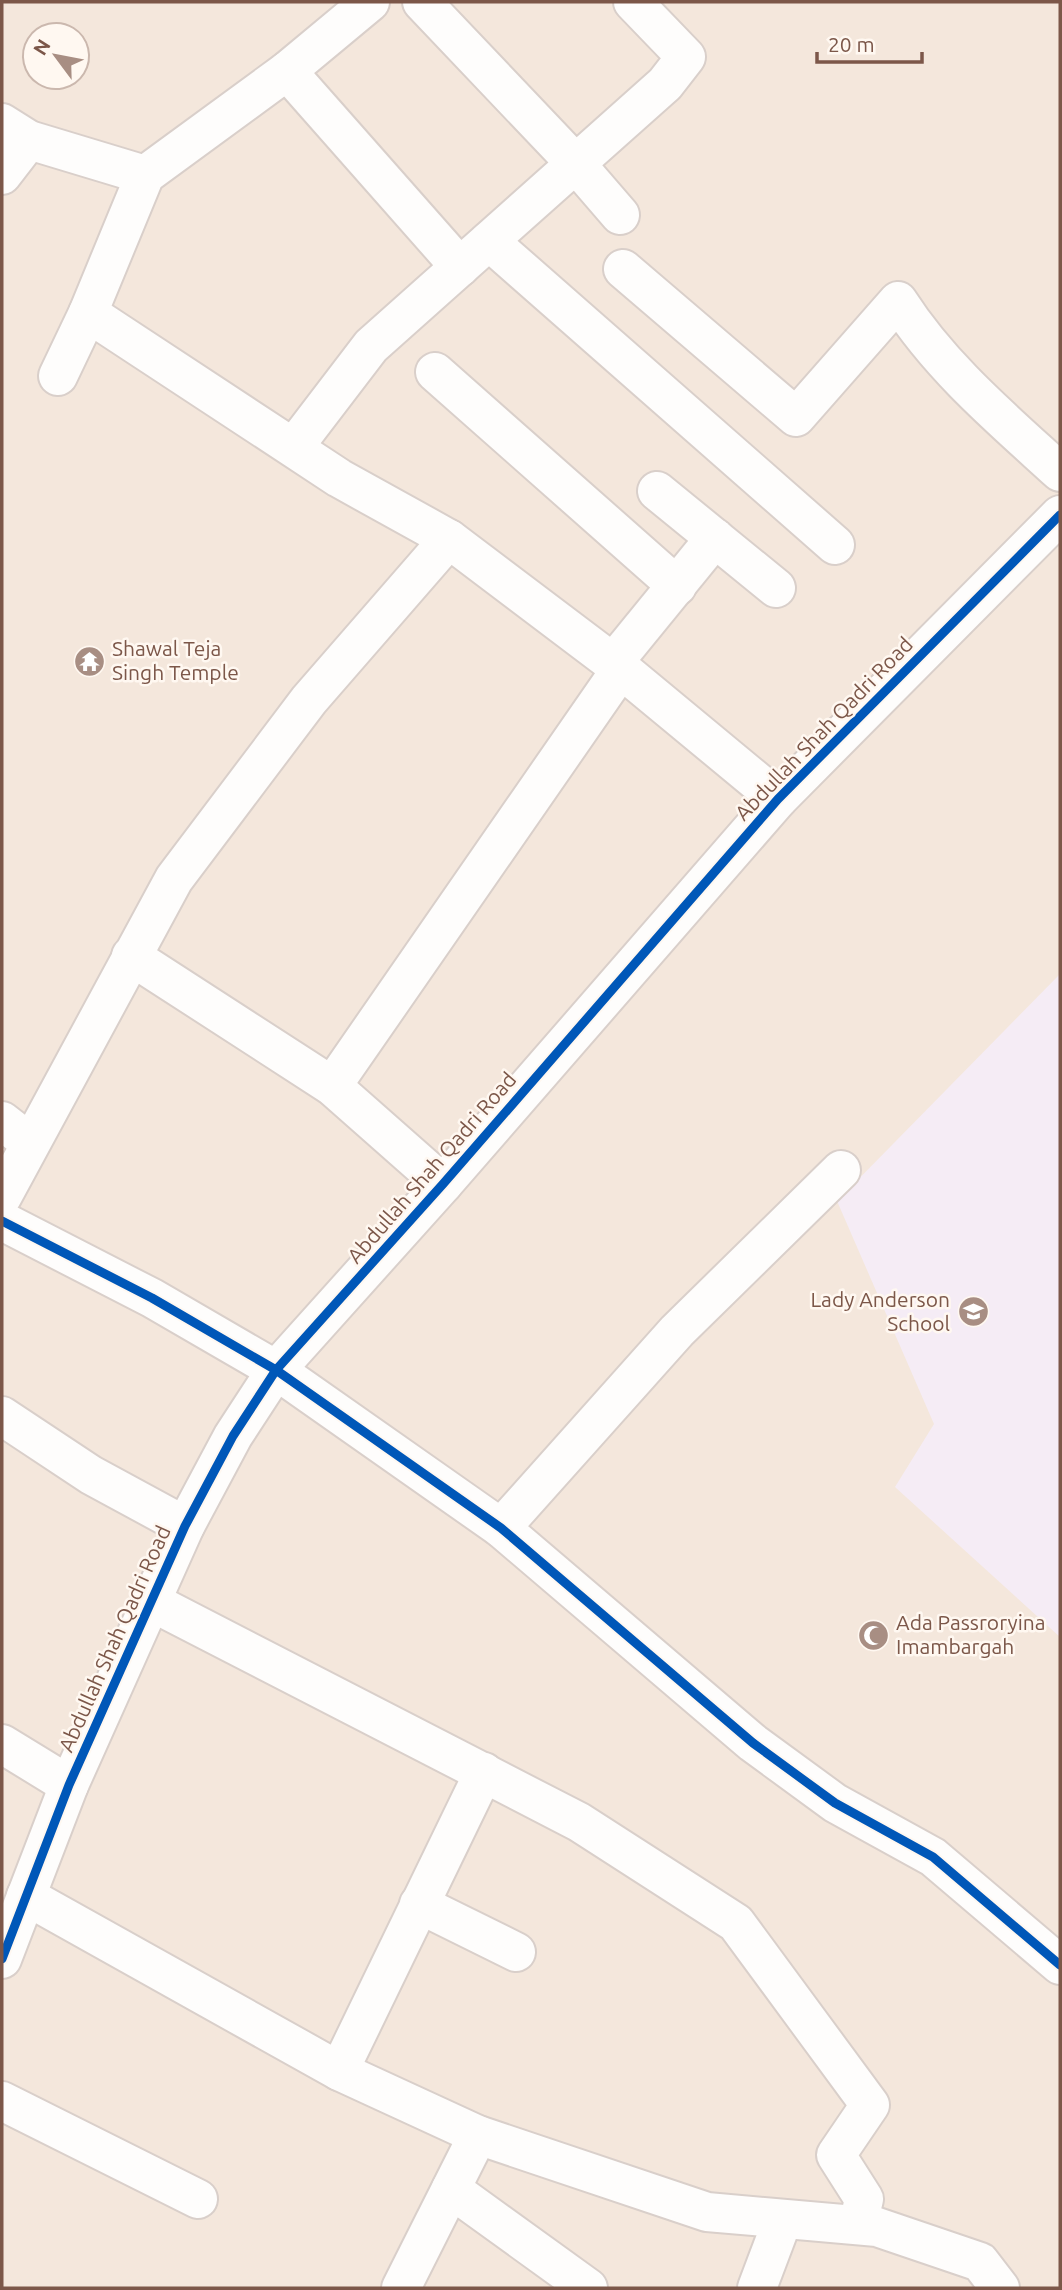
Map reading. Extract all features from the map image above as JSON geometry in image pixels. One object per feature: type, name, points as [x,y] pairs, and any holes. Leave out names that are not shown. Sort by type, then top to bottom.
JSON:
[{"type":"street","points":[[58,376],[89,313],[145,175],[287,71],[370,2]]},
{"type":"street","points":[[422,2],[576,164],[620,215]]},
{"type":"street","points":[[303,435],[371,346],[665,84],[686,57],[633,2]]},
{"type":"street","points":[[287,71],[460,267]]},
{"type":"street","points":[[2,176],[15,132],[145,175]]},
{"type":"street","points":[[489,241],[835,545]]},
{"type":"street","points":[[623,269],[796,417],[898,301],[916,330],[979,400],[1060,472]]},
{"type":"street","points":[[89,313],[339,478],[449,539],[617,666],[778,799]]},
{"type":"street","points":[[435,372],[677,586]]},
{"type":"street","points":[[657,491],[776,588]]},
{"type":"street","name":"Abdullah Shah Qadri Road","points":[[2,1956],[69,1785],[185,1526],[233,1436],[276,1370],[443,1184],[778,799],[1060,515]]},
{"type":"street","points":[[332,1086],[617,666],[715,538]]},
{"type":"street","points":[[2,1197],[16,1132],[131,956],[174,879],[309,700],[449,539]]},
{"type":"street","points":[[131,956],[332,1086],[443,1184]]},
{"type":"street","points":[[501,1528],[677,1331],[841,1170]]},
{"type":"street","points":[[2,1221],[152,1298],[276,1370],[501,1528],[752,1742],[835,1803],[933,1857],[1060,1965]]},
{"type":"street","points":[[2,1416],[91,1475],[185,1526]]},
{"type":"street","points":[[150,1601],[579,1822],[736,1923],[870,2105],[836,2155],[864,2199],[858,2225]]},
{"type":"street","points":[[2,1744],[69,1785]]},
{"type":"street","points":[[339,2071],[484,1772]]},
{"type":"street","points":[[26,1896],[339,2071],[478,2135],[707,2212],[877,2227],[980,2262],[1000,2288]]},
{"type":"street","points":[[419,1904],[516,1952]]},
{"type":"street","points":[[2,2101],[198,2199]]},
{"type":"street","points":[[401,2288],[478,2135]]},
{"type":"street","points":[[451,2189],[588,2288]]},
{"type":"street","points":[[757,2288],[783,2219]]},
{"type":"shaded area","points":[[2,2],[1060,2],[1060,2288],[2,2288]]},
{"type":"shaded area","name":"Lady Anderson School","points":[[1060,974],[1060,1637],[895,1487],[934,1424],[837,1201]]},
{"type":"cycle path","points":[[2,1959],[69,1785],[185,1526],[233,1436],[276,1370],[443,1184],[778,799],[1060,515]]},
{"type":"cycle path","points":[[2,1221],[152,1298],[276,1370],[501,1528],[753,1743],[835,1803],[933,1857],[1060,1965]]},
{"type":"place","name":"Shawal Teja Singh Temple","points":[[89,661]]},
{"type":"place","name":"Lady Anderson School","points":[[973,1312]]},
{"type":"place","name":"Ada Passroryina Imambargah","points":[[873,1635]]}]
